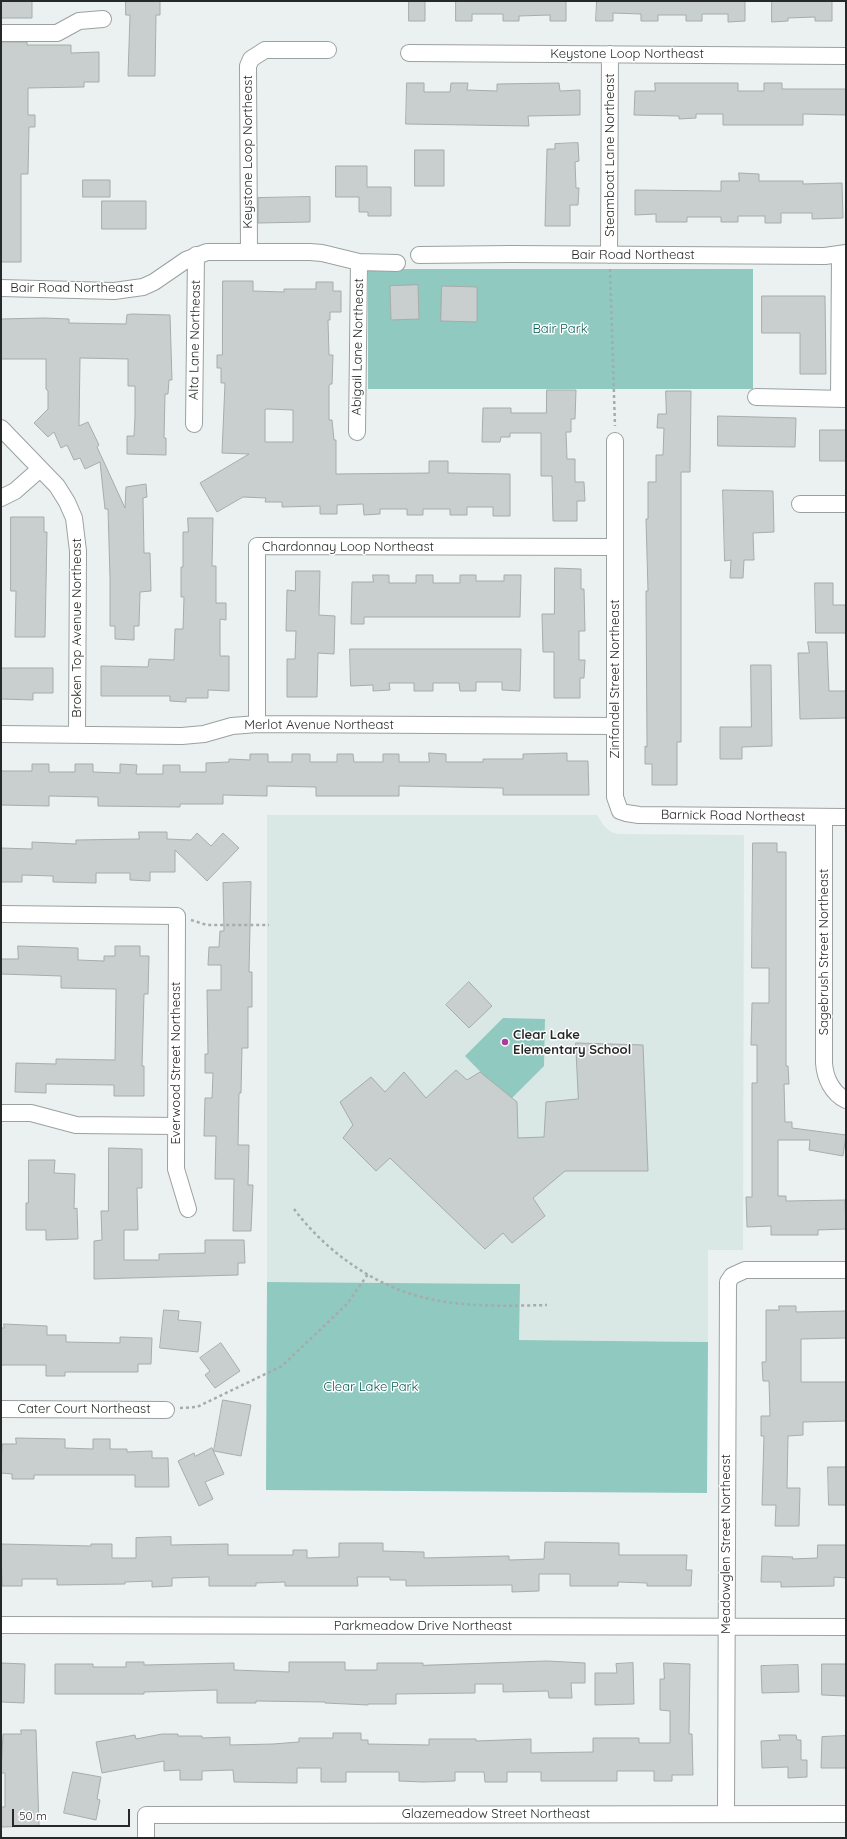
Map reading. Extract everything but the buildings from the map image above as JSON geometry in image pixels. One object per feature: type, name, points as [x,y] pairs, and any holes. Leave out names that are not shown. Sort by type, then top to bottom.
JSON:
[{"type":"street","points":[[1,33],[57,32],[79,21],[103,19]]},
{"type":"street","name":"Keystone Loop Northeast","points":[[249,252],[248,66],[251,59],[265,50],[328,50]]},
{"type":"street","name":"Keystone Loop Northeast","points":[[408,53],[846,56]]},
{"type":"street","name":"Steamboat Lane Northeast","points":[[609,255],[610,54]]},
{"type":"street","name":"Bair Road Northeast","points":[[1,288],[114,291],[143,288],[186,260],[207,252],[316,252],[359,262],[397,263]]},
{"type":"street","points":[[756,397],[843,399],[843,254]]},
{"type":"street","name":"Bair Road Northeast","points":[[419,255],[843,254]]},
{"type":"street","name":"Alta Lane Northeast","points":[[194,424],[196,255]]},
{"type":"street","name":"Abigail Lane Northeast","points":[[357,432],[359,262]]},
{"type":"street","name":"Broken Top Avenue Northeast","points":[[1,428],[57,486],[68,502],[77,531],[77,735]]},
{"type":"street","name":"Zinfandel Street Northeast","points":[[616,441],[615,796],[620,810]]},
{"type":"street","points":[[1,498],[15,491],[40,469]]},
{"type":"street","points":[[800,504],[846,504]]},
{"type":"street","name":"Chardonnay Loop Northeast","points":[[257,724],[257,546],[615,547]]},
{"type":"street","name":"Merlot Avenue Northeast","points":[[1,734],[182,736],[204,734],[232,726],[257,724],[615,726]]},
{"type":"street","name":"Barnick Road Northeast","points":[[620,810],[626,813],[639,815],[846,817]]},
{"type":"street","name":"Sagebrush Street Northeast","points":[[824,817],[824,1063],[825,1073],[831,1086],[837,1094],[846,1100]]},
{"type":"street","points":[[1,914],[177,916]]},
{"type":"street","name":"Everwood Street Northeast","points":[[177,916],[176,1170],[188,1209]]},
{"type":"street","points":[[1,1113],[31,1113],[76,1126],[176,1126]]},
{"type":"street","name":"Meadowglen Street Northeast","points":[[726,1814],[728,1282],[732,1276],[745,1270],[846,1270]]},
{"type":"street","name":"Cater Court Northeast","points":[[1,1409],[166,1410]]},
{"type":"street","name":"Parkmeadow Drive Northeast","points":[[1,1625],[846,1627]]},
{"type":"street","name":"Glazemeadow Street Northeast","points":[[146,1838],[146,1815],[846,1814]]},
{"type":"path","points":[[609,255],[616,441]]},
{"type":"path","points":[[177,916],[207,925],[269,925]]},
{"type":"path","points":[[294,1209],[318,1237],[336,1252],[368,1274],[397,1288],[433,1300],[480,1305],[547,1305]]},
{"type":"path","points":[[166,1410],[198,1407],[276,1370],[293,1357],[338,1313],[368,1274]]},
{"type":"shaded area","name":"Clear Lake Elementary School","points":[[267,815],[597,815],[604,826],[611,832],[618,834],[744,835],[743,1250],[708,1250],[708,1342],[519,1340],[519,1284],[267,1282]]},
{"type":"green space","name":"Bair Park","points":[[368,269],[753,269],[753,389],[368,389]]},
{"type":"green space","points":[[503,1018],[545,1019],[544,1066],[509,1101],[465,1056]]},
{"type":"green space","name":"Clear Lake Park","points":[[267,1282],[520,1284],[519,1340],[708,1342],[707,1493],[266,1490]]},
{"type":"place","name":"Clear Lake Elementary School","points":[[505,1042]]}]
